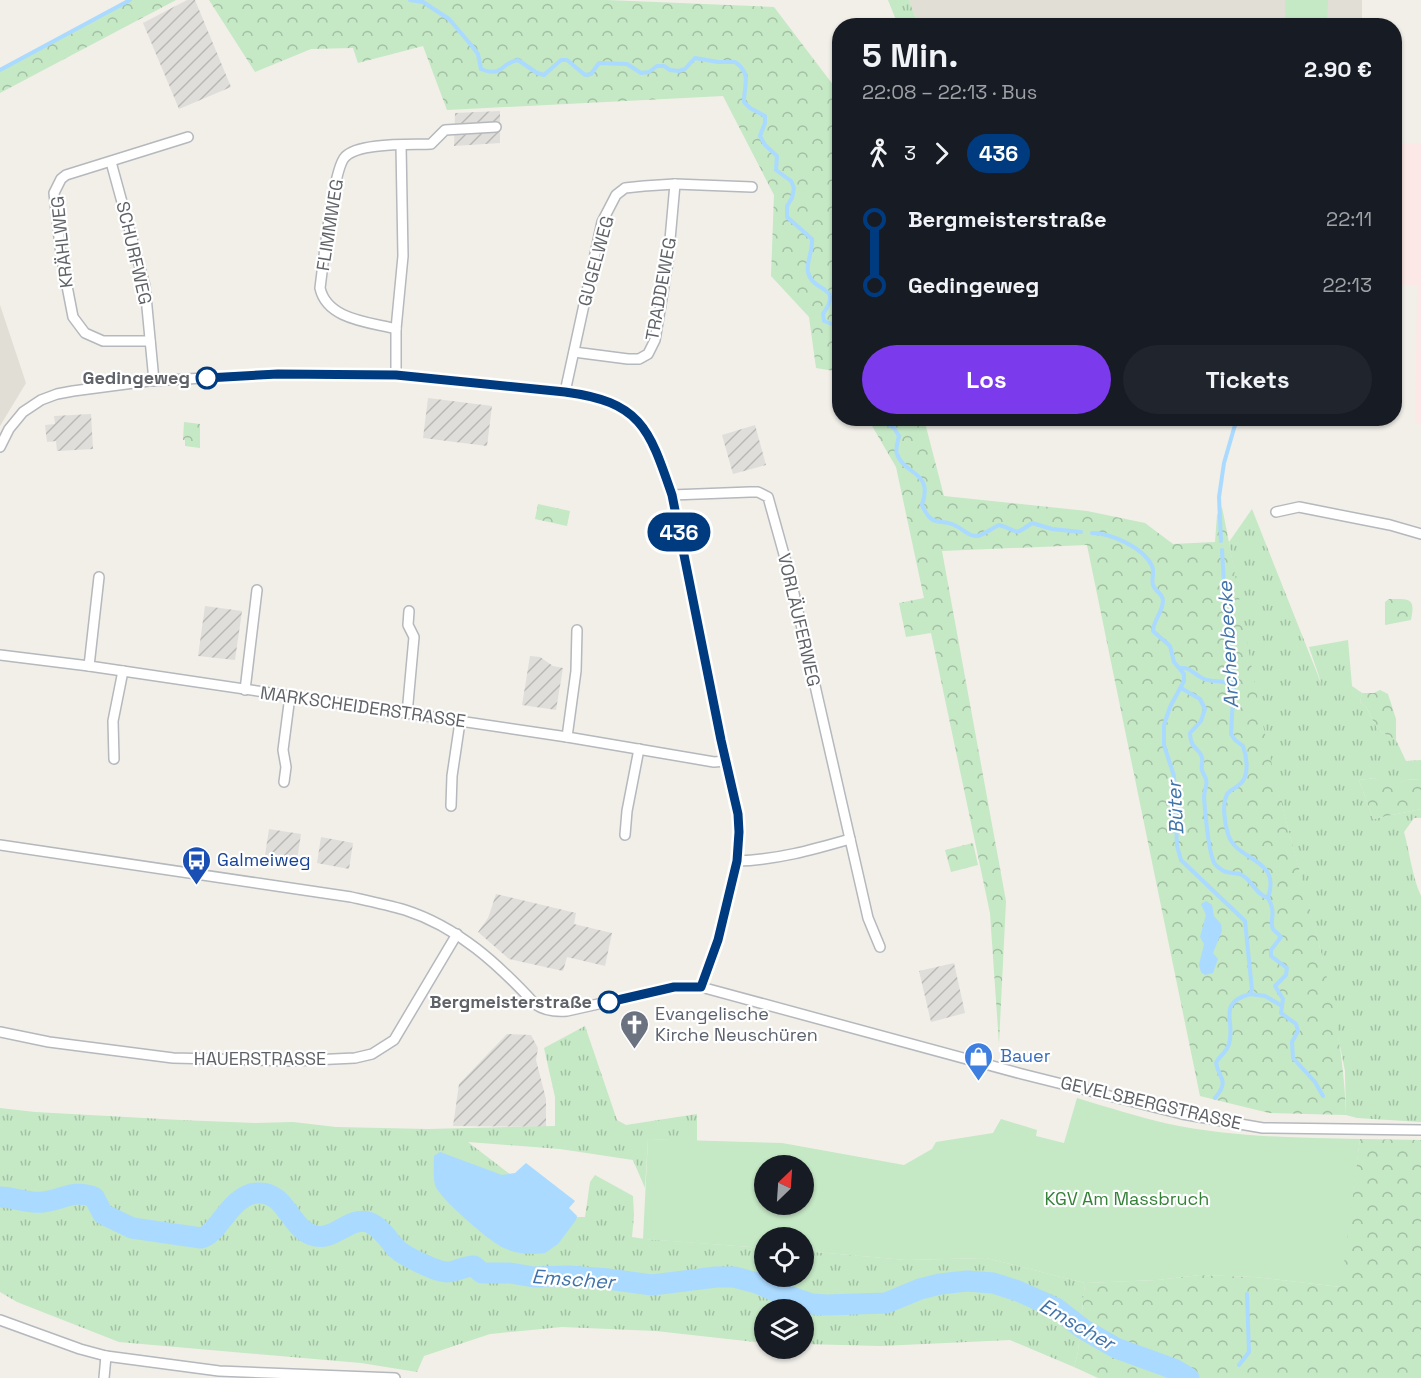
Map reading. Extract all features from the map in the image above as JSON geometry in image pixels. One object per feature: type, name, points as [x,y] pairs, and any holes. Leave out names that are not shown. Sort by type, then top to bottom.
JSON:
[{"type":"street","name":"FLIMMWEG","points":[[396,329],[339,314],[322,297],[320,288],[327,230],[340,167],[345,157],[354,151],[400,145],[431,144],[445,130],[496,127]]},
{"type":"street","name":"KRÄHLWEG","points":[[150,340],[103,341],[85,333],[72,317],[61,255],[54,193],[61,179],[66,175],[188,136]]},
{"type":"street","points":[[396,375],[396,329],[403,256],[400,145]]},
{"type":"street","name":"SCHURFWEG","points":[[111,162],[145,286],[154,381]]},
{"type":"street","name":"GUGELWEG","points":[[565,392],[602,222],[616,195],[625,188],[675,184],[752,187]]},
{"type":"street","name":"TRADDEWEG","points":[[574,352],[628,359],[639,359],[648,354],[655,340],[668,262],[675,184]]},
{"type":"street","points":[[0,447],[9,429],[24,412],[41,400],[57,394],[154,381],[278,374],[396,375],[565,392],[591,397],[631,414],[645,428],[672,495],[738,814],[737,861],[718,940],[701,987]]},
{"type":"street","name":"VORLÄUFERWEG","points":[[672,495],[758,492],[768,497],[792,587],[868,918],[880,946]]},
{"type":"street","points":[[1276,512],[1299,507],[1390,525],[1421,534]]},
{"type":"street","points":[[89,666],[99,577]]},
{"type":"street","points":[[245,690],[257,590]]},
{"type":"street","points":[[406,714],[414,637],[408,625],[409,611]]},
{"type":"street","points":[[567,737],[576,671],[577,630]]},
{"type":"street","name":"MARKSCHEIDERSTRASSE","points":[[0,655],[89,666],[567,737],[714,762],[726,761]]},
{"type":"street","points":[[114,759],[113,721],[123,672]]},
{"type":"street","points":[[284,782],[286,767],[283,750],[290,696]]},
{"type":"street","points":[[451,807],[452,776],[460,722]]},
{"type":"street","points":[[625,835],[627,811],[639,749]]},
{"type":"street","points":[[737,861],[791,856],[849,839]]},
{"type":"street","name":"GEVELSBERGSTRASSE","points":[[0,845],[351,897],[405,910],[457,934],[496,965],[542,1009],[567,1011],[674,987],[701,987],[1022,1074],[1182,1114],[1263,1128],[1421,1130]]},
{"type":"street","name":"HAUERSTRASSE","points":[[0,1032],[49,1042],[173,1058],[291,1061],[355,1058],[372,1054],[394,1040],[457,934]]},
{"type":"street","points":[[0,1320],[106,1356],[219,1375],[395,1378]]},
{"type":"street","points":[[104,1378],[106,1356]]},
{"type":"shaded area","points":[[187,0],[195,0],[231,87],[179,109],[143,23]]},
{"type":"shaded area","points":[[909,0],[1362,0],[1362,18],[915,18]]},
{"type":"shaded area","points":[[500,111],[500,143],[454,146],[455,113]]},
{"type":"shaded area","points":[[1402,143],[1421,143],[1421,423],[1415,424],[1417,285],[1402,285]]},
{"type":"shaded area","points":[[0,305],[26,383],[0,426]]},
{"type":"shaded area","points":[[428,398],[492,406],[487,446],[423,438]]},
{"type":"shaded area","points":[[91,414],[93,449],[57,451],[56,441],[47,442],[45,425],[55,424],[54,416]]},
{"type":"shaded area","points":[[755,425],[766,465],[733,474],[722,435]]},
{"type":"shaded area","points":[[205,606],[242,611],[235,660],[198,656]]},
{"type":"shaded area","points":[[530,656],[540,657],[553,666],[563,668],[556,710],[522,705]]},
{"type":"shaded area","points":[[269,829],[301,834],[297,860],[265,855]]},
{"type":"shaded area","points":[[321,837],[353,843],[349,869],[317,863]]},
{"type":"shaded area","points":[[496,894],[576,913],[574,924],[612,933],[605,966],[567,957],[563,971],[509,959],[478,932],[488,918]]},
{"type":"shaded area","points":[[954,963],[965,1013],[931,1022],[919,971]]},
{"type":"shaded area","points":[[507,1034],[531,1035],[538,1048],[536,1060],[546,1099],[546,1127],[453,1126],[459,1084]]},
{"type":"green space","points":[[128,0],[176,0],[0,93],[0,68]]},
{"type":"green space","points":[[209,0],[607,0],[774,7],[832,83],[832,371],[816,368],[809,317],[771,276],[774,195],[723,96],[447,110],[423,46],[358,63],[353,48],[311,49],[255,72]]},
{"type":"green space","points":[[888,0],[909,0],[915,18],[895,18]]},
{"type":"green space","points":[[1285,0],[1328,0],[1327,18],[1285,18]]},
{"type":"green space","points":[[184,422],[200,424],[200,448],[185,446]]},
{"type":"green space","points":[[872,426],[926,426],[944,496],[1087,511],[1145,523],[1173,544],[1215,542],[1217,515],[1222,507],[1266,736],[1318,940],[1337,1027],[1346,1115],[1269,1113],[1200,1096],[1087,545],[942,551],[1006,901],[999,1044],[990,913],[931,633],[906,637],[899,603],[924,598],[896,467]]},
{"type":"green space","points":[[538,504],[570,511],[567,526],[535,519]]},
{"type":"green space","points":[[1252,509],[1323,688],[1309,647],[1348,640],[1352,686],[1362,693],[1360,702],[1366,707],[1378,730],[1396,740],[1406,761],[1421,760],[1421,779],[1405,780],[1391,789],[1375,778],[1359,780],[1373,819],[1421,809],[1421,818],[1414,818],[1404,832],[1413,873],[1421,896],[1421,1122],[1357,1118],[1346,1115],[1345,1071],[1321,952],[1273,772],[1254,689],[1229,542]]},
{"type":"green space","points":[[1389,599],[1402,599],[1412,603],[1411,620],[1385,625],[1385,602]]},
{"type":"green space","points":[[1380,690],[1388,694],[1396,719],[1396,740],[1378,730],[1366,707],[1360,702],[1362,693],[1374,693]]},
{"type":"green space","points":[[1375,778],[1391,788],[1405,780],[1421,779],[1421,809],[1373,819],[1359,780]]},
{"type":"green space","points":[[973,843],[978,865],[951,872],[945,850]]},
{"type":"green space","points":[[585,1026],[617,1120],[626,1125],[697,1114],[697,1141],[648,1139],[645,1188],[633,1160],[560,1149],[468,1142],[566,1217],[585,1217],[590,1182],[595,1175],[633,1196],[632,1237],[754,1247],[754,1287],[814,1287],[814,1252],[906,1260],[986,1258],[1085,1283],[1078,1352],[1074,1367],[1010,1340],[881,1346],[814,1344],[814,1299],[754,1299],[754,1342],[656,1331],[562,1327],[490,1334],[424,1356],[417,1372],[361,1363],[119,1342],[17,1302],[0,1292],[0,1108],[180,1120],[293,1122],[336,1127],[428,1129],[555,1126],[555,1097],[544,1048]]},
{"type":"green space","name":"KGV Am Massbruch","points":[[1077,1098],[1169,1124],[1216,1132],[1360,1139],[1341,1287],[1255,1277],[1200,1275],[1157,1280],[1085,1283],[986,1258],[906,1260],[814,1252],[814,1227],[754,1227],[754,1247],[643,1239],[648,1139],[782,1143],[904,1165],[932,1149],[936,1142],[993,1133],[1001,1119],[1037,1130],[1036,1136],[1064,1143]]},
{"type":"green space","points":[[1360,1139],[1421,1140],[1421,1378],[1098,1378],[1074,1367],[1078,1352],[1085,1283],[1157,1280],[1200,1275],[1255,1277],[1340,1287]]},
{"type":"water","points":[[1206,901],[1212,905],[1214,916],[1221,924],[1222,931],[1213,953],[1218,959],[1213,973],[1205,975],[1201,972],[1199,965],[1204,944],[1200,937],[1206,915],[1201,904]]},
{"type":"water","points":[[440,1152],[502,1175],[515,1173],[526,1163],[575,1201],[569,1208],[577,1216],[576,1220],[558,1244],[545,1253],[524,1254],[504,1248],[466,1219],[435,1185],[434,1156]]},
{"type":"waterway","points":[[0,70],[130,0]]},
{"type":"waterway","name":"Büter","points":[[410,0],[423,2],[449,19],[478,54],[481,69],[488,71],[498,71],[518,60],[544,75],[561,60],[567,60],[585,75],[591,74],[599,63],[627,64],[641,73],[649,72],[657,66],[679,71],[685,69],[695,58],[735,62],[745,75],[744,102],[765,116],[760,136],[765,145],[777,156],[776,170],[791,181],[794,188],[787,206],[787,217],[812,239],[808,272],[815,284],[829,293],[829,304],[823,314],[824,321],[832,324]]},
{"type":"waterway","name":"Büter","points":[[891,426],[899,436],[897,454],[901,461],[921,479],[925,494],[922,505],[930,518],[937,522],[959,527],[974,536],[999,525],[1018,532],[1032,523],[1052,529],[1081,532]]},
{"type":"waterway","name":"Archenbecke","points":[[1221,541],[1219,497],[1224,463],[1235,426]]},
{"type":"waterway","name":"Büter","points":[[1092,533],[1126,543],[1142,553],[1152,566],[1153,585],[1163,600],[1153,631],[1170,646],[1174,662],[1184,674],[1184,681],[1170,707],[1164,725],[1164,745],[1174,776],[1177,846],[1181,860],[1245,921],[1252,990],[1250,994],[1233,1003],[1230,1008],[1231,1035],[1227,1049],[1216,1063],[1223,1083],[1215,1098]]},
{"type":"waterway","name":"Archenbecke","points":[[1222,550],[1226,617],[1234,680],[1231,734],[1243,746],[1247,767],[1245,777],[1226,797],[1224,808],[1226,825],[1233,843],[1264,867],[1269,875],[1271,885],[1268,898],[1272,908],[1272,926],[1281,937],[1271,950],[1271,956],[1287,968],[1286,975],[1275,986],[1283,999],[1281,1013],[1296,1024],[1298,1031],[1292,1042],[1293,1058],[1315,1082],[1323,1096]]},
{"type":"waterway","points":[[1181,668],[1190,670],[1204,679],[1234,685]]},
{"type":"waterway","points":[[1181,688],[1200,699],[1205,709],[1201,721],[1190,733],[1193,746],[1202,757],[1202,770],[1206,781],[1204,797],[1213,859],[1216,865],[1224,871],[1244,876],[1268,898]]},
{"type":"waterway","points":[[1250,994],[1265,996],[1282,1006]]},
{"type":"waterway","name":"Emscher","points":[[0,1197],[37,1202],[73,1195],[86,1195],[94,1197],[103,1214],[132,1228],[201,1238],[214,1230],[239,1200],[257,1193],[267,1194],[281,1203],[298,1225],[312,1235],[327,1236],[354,1223],[368,1222],[380,1229],[404,1254],[442,1271],[450,1272],[474,1266],[482,1273],[510,1273],[534,1277],[569,1276],[652,1285],[734,1277],[757,1283],[811,1304],[886,1303],[920,1289],[940,1284],[967,1281],[993,1283],[1056,1308],[1083,1329],[1116,1348],[1174,1369],[1189,1378]]},
{"type":"waterway","name":"Büter","points":[[1239,1365],[1249,1352],[1247,1294]]},
{"type":"bus line","name":"436","points":[[207,378],[278,374],[396,375],[575,393],[612,404],[631,414],[645,428],[672,495],[721,740],[736,801],[738,849],[718,940],[701,987],[674,987],[609,1002]]},
{"type":"place","name":"Gedingeweg","points":[[207,378]]},
{"type":"place","name":"Galmeiweg","points":[[196,886]]},
{"type":"place","name":"Bergmeisterstraße","points":[[609,1002]]},
{"type":"place","name":"Evangelische Kirche Neuschüren","points":[[634,1050]]},
{"type":"place","name":"Bauer","points":[[979,1082]]}]
